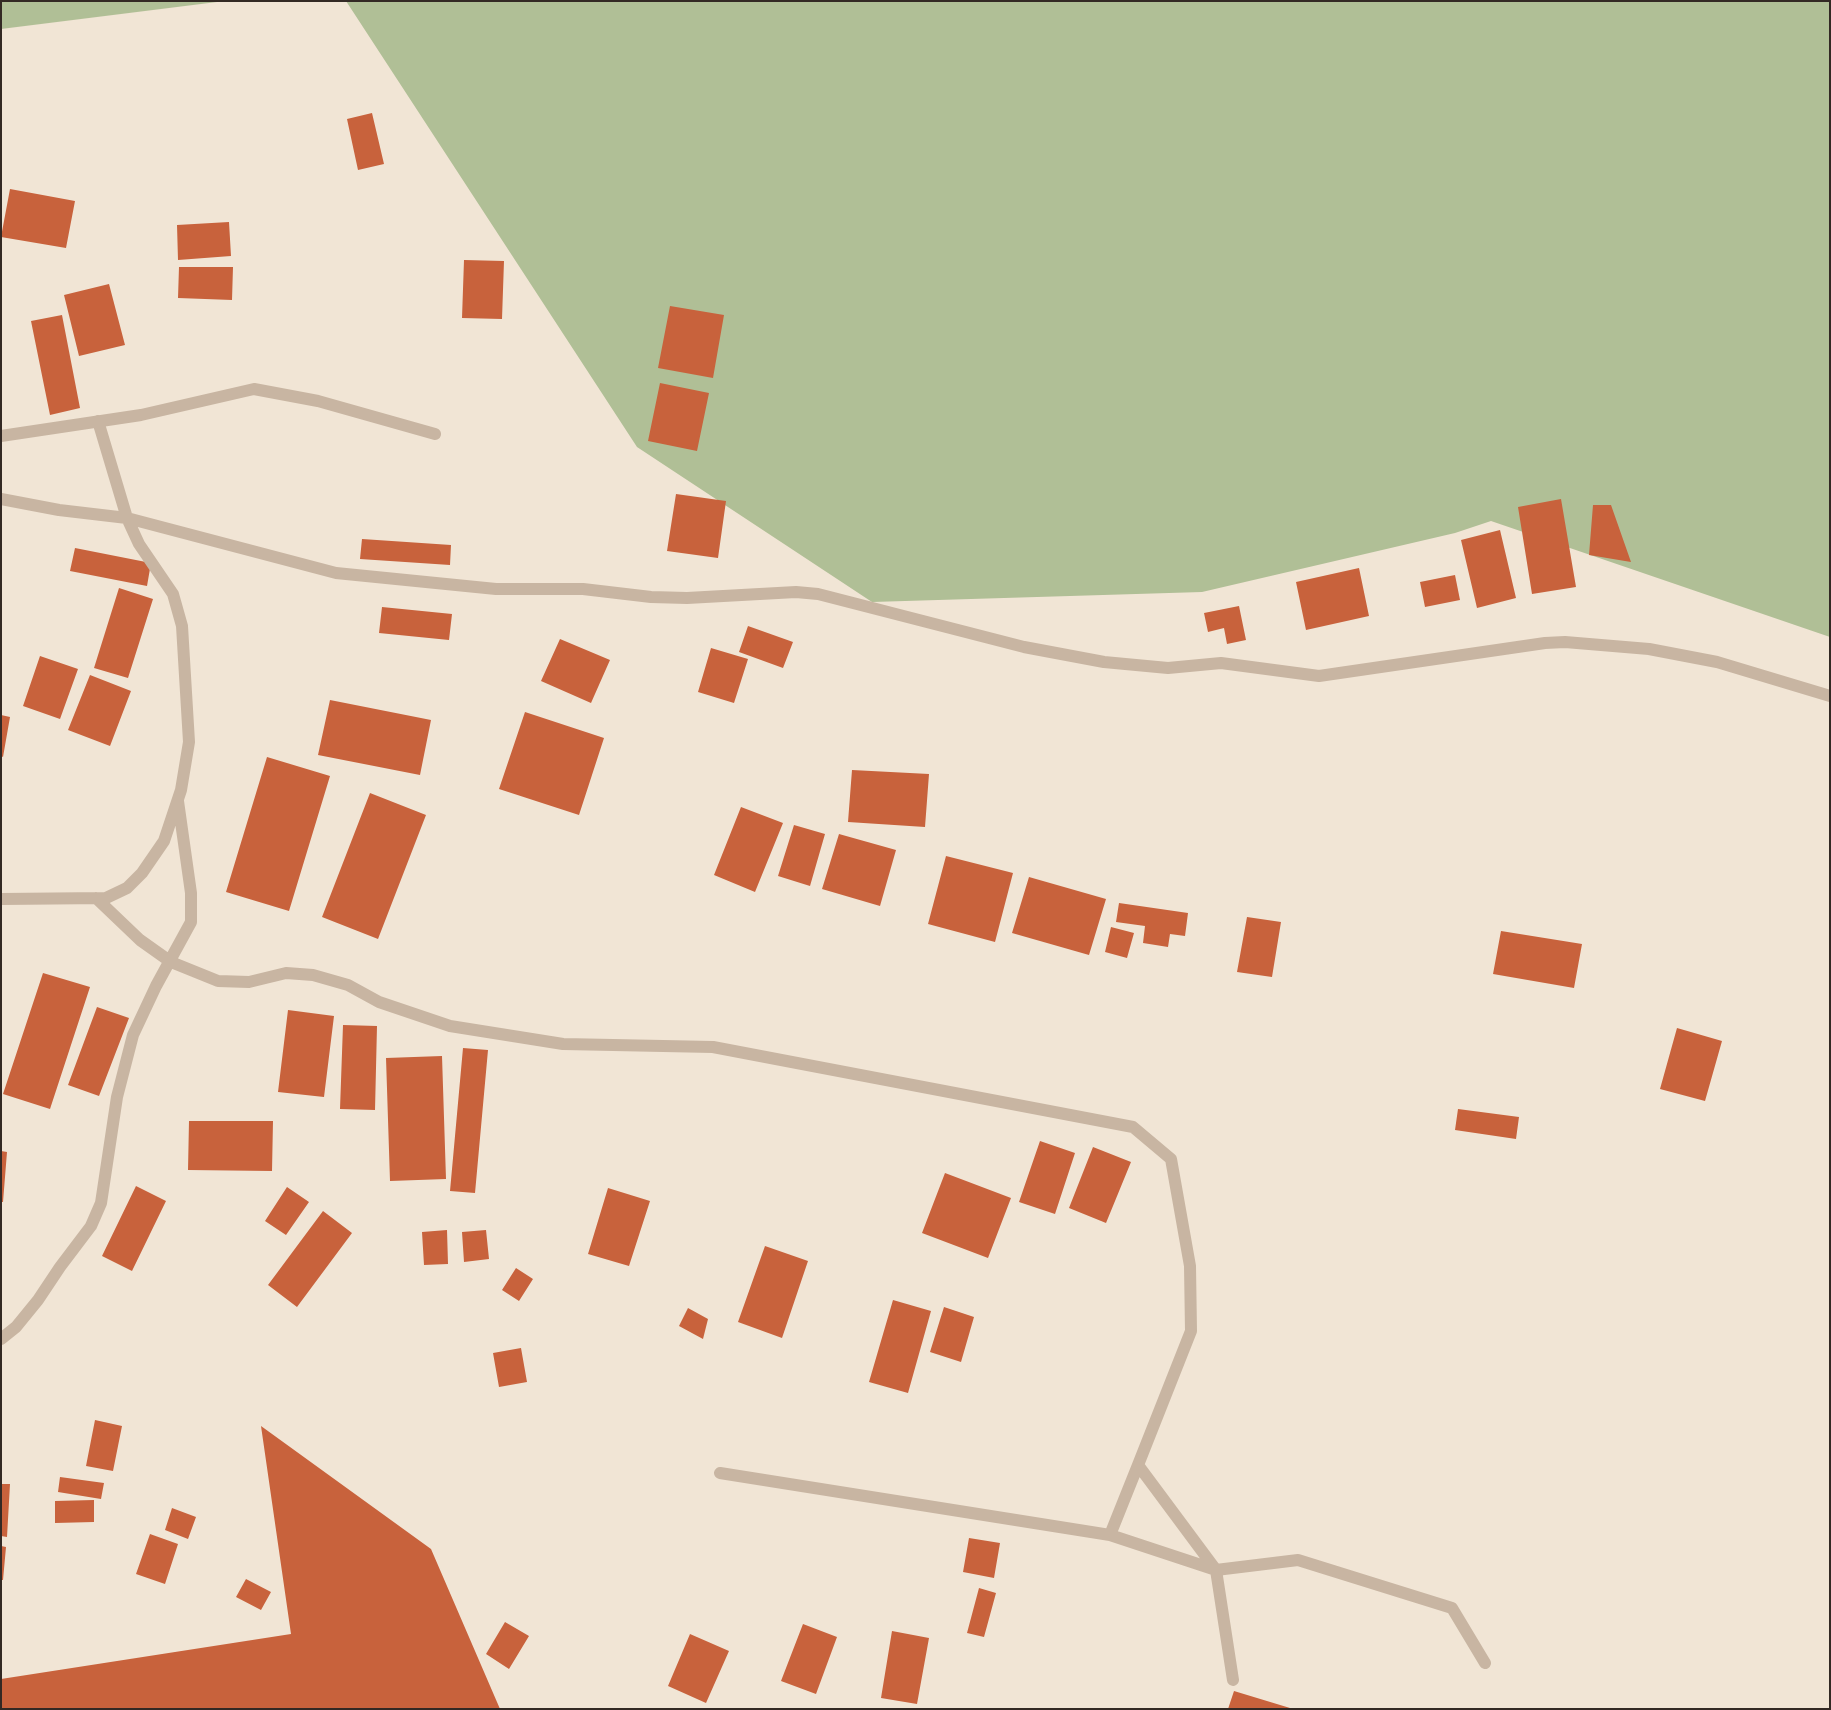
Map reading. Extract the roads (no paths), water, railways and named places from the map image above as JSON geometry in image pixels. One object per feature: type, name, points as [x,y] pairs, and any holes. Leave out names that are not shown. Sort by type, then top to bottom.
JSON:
[{"type":"street","points":[[1,436],[141,415],[254,389],[318,402],[435,434]]},
{"type":"street","points":[[1,899],[106,898],[127,888],[142,873],[164,841],[178,798],[189,742],[182,626],[173,594],[139,544],[127,518],[98,421]]},
{"type":"street","points":[[1,499],[59,510],[127,518],[336,573],[496,589],[583,589],[651,597],[687,598],[796,592],[818,594],[1024,647],[1104,662],[1168,668],[1221,663],[1319,676],[1545,643],[1565,642],[1649,650],[1717,662],[1830,696]]},
{"type":"street","points":[[1,1339],[16,1327],[38,1300],[60,1266],[91,1226],[101,1203],[117,1097],[133,1035],[156,986],[171,962],[191,922],[191,893],[178,798]]},
{"type":"street","points":[[96,898],[140,940],[171,962],[218,981],[249,982],[286,973],[313,975],[348,986],[379,1002],[450,1026],[563,1044],[713,1047],[1133,1127],[1171,1159],[1190,1266],[1191,1331],[1110,1535]]},
{"type":"street","points":[[1138,1465],[1216,1570],[1233,1680]]},
{"type":"street","points":[[720,1473],[1110,1535],[1216,1570],[1298,1560],[1452,1608],[1485,1663]]}]
